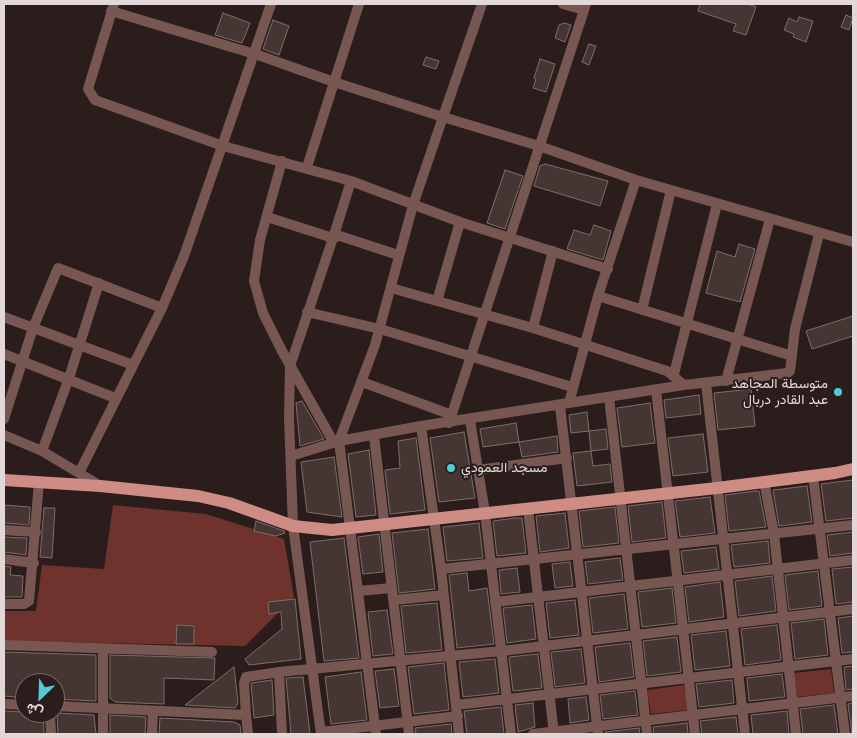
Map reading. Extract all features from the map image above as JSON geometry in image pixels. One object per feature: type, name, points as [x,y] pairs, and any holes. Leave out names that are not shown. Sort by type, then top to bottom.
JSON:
[{"type":"main road","points":[[4,480],[100,486],[198,496],[229,503],[293,526],[320,530],[717,488],[853,469]]},
{"type":"street","points":[[79,472],[162,308],[184,256],[271,4]]},
{"type":"street","points":[[307,167],[359,4]]},
{"type":"street","points":[[336,442],[362,382],[380,330],[398,255],[413,205],[482,4]]},
{"type":"street","points":[[451,419],[469,357],[485,314],[585,7],[563,4]]},
{"type":"street","points":[[608,270],[553,251],[509,239],[351,181],[307,167],[223,146],[91,97],[88,89],[113,7],[334,82],[539,146],[636,180],[770,220],[853,242]]},
{"type":"street","points":[[282,161],[260,240],[254,281],[263,313],[290,366],[336,442],[351,528],[375,730]]},
{"type":"street","points":[[598,731],[576,555],[564,404],[572,387],[598,296],[636,180]]},
{"type":"street","points":[[351,181],[290,366],[290,456],[293,526],[321,733],[375,730],[408,722],[458,716]]},
{"type":"street","points":[[642,310],[671,190]]},
{"type":"street","points":[[674,374],[685,324],[717,204]]},
{"type":"street","points":[[267,217],[332,238],[340,236],[398,255]]},
{"type":"street","points":[[726,381],[770,220]]},
{"type":"street","points":[[437,300],[460,222]]},
{"type":"street","points":[[290,456],[336,442],[374,436],[451,419],[470,420],[684,385],[788,373],[795,329],[819,234]]},
{"type":"street","points":[[533,328],[553,251]]},
{"type":"street","points":[[4,419],[33,328],[58,268],[162,308]]},
{"type":"street","points":[[42,451],[69,378],[100,283]]},
{"type":"street","points":[[390,288],[437,300],[584,344],[674,374],[684,385]]},
{"type":"street","points":[[598,296],[792,356]]},
{"type":"street","points":[[307,312],[380,330],[572,387]]},
{"type":"street","points":[[4,317],[133,365]]},
{"type":"street","points":[[4,354],[69,378],[115,398]]},
{"type":"street","points":[[362,382],[451,419]]},
{"type":"street","points":[[706,383],[745,734]]},
{"type":"street","points":[[656,390],[696,734]]},
{"type":"street","points":[[609,397],[622,498],[626,550],[647,734]]},
{"type":"street","points":[[470,420],[491,564],[512,734]]},
{"type":"street","points":[[421,426],[435,519],[459,734]]},
{"type":"street","points":[[4,435],[42,451],[100,486]]},
{"type":"street","points":[[374,436],[409,734]]},
{"type":"street","points":[[478,470],[567,458]]},
{"type":"street","points":[[813,476],[821,528],[845,734]]},
{"type":"street","points":[[4,604],[24,604],[29,601],[34,563],[38,482]]},
{"type":"street","points":[[764,482],[774,534],[796,734]]},
{"type":"street","points":[[528,509],[554,733]]},
{"type":"street","points":[[441,569],[853,525]]},
{"type":"street","points":[[4,530],[36,532]]},
{"type":"street","points":[[4,559],[34,563]]},
{"type":"street","points":[[495,602],[853,560]]},
{"type":"street","points":[[358,591],[392,588]]},
{"type":"street","points":[[394,600],[444,595]]},
{"type":"street","points":[[248,734],[245,678],[312,668],[366,665],[502,651],[853,608]]},
{"type":"street","points":[[4,645],[212,652]]},
{"type":"street","points":[[103,734],[104,649]]},
{"type":"street","points":[[456,705],[853,659]]},
{"type":"street","points":[[279,672],[282,734]]},
{"type":"street","points":[[533,734],[598,731],[645,720],[853,696]]},
{"type":"street","points":[[65,706],[246,715]]},
{"type":"street","points":[[152,734],[153,711]]},
{"type":"shaded area","points":[[113,505],[206,514],[284,539],[294,597],[245,646],[4,641],[4,611],[36,611],[42,565],[104,569]]},
{"type":"shaded area","points":[[831,669],[834,693],[797,697],[794,673]]},
{"type":"shaded area","points":[[684,685],[688,710],[651,714],[647,690]]},
{"type":"building","points":[[700,4],[748,4],[756,7],[746,35],[733,31],[736,24],[698,11]]},
{"type":"building","points":[[223,13],[250,23],[242,43],[215,35]]},
{"type":"building","points":[[846,15],[853,18],[849,30],[841,27]]},
{"type":"building","points":[[799,17],[813,21],[806,42],[793,37],[794,34],[784,30],[789,18],[797,22]]},
{"type":"building","points":[[273,20],[289,26],[279,55],[263,49]]},
{"type":"building","points":[[564,23],[571,25],[565,42],[555,38],[559,25]]},
{"type":"building","points":[[589,44],[596,46],[589,65],[582,62]]},
{"type":"building","points":[[426,57],[439,61],[436,69],[423,65]]},
{"type":"building","points":[[540,59],[555,64],[546,92],[533,88]]},
{"type":"building","points":[[545,164],[608,181],[600,206],[534,186],[540,166]]},
{"type":"building","points":[[505,170],[523,176],[505,229],[487,223]]},
{"type":"building","points":[[594,225],[611,231],[603,260],[567,249],[574,230],[590,235]]},
{"type":"building","points":[[739,244],[755,249],[740,302],[706,293],[717,251],[735,257]]},
{"type":"building","points":[[853,316],[853,336],[812,349],[806,331]]},
{"type":"building","points":[[751,389],[755,426],[718,430],[714,393]]},
{"type":"building","points":[[699,395],[701,414],[666,418],[664,400]]},
{"type":"building","points":[[302,401],[324,439],[300,446],[296,403]]},
{"type":"building","points":[[650,403],[655,443],[622,447],[617,408]]},
{"type":"building","points":[[587,412],[589,431],[571,433],[569,415]]},
{"type":"building","points":[[516,423],[519,442],[483,447],[480,429]]},
{"type":"building","points":[[606,429],[608,449],[591,451],[589,431]]},
{"type":"building","name":"مسجد العمودي","points":[[464,432],[475,498],[439,502],[430,438]]},
{"type":"building","points":[[703,434],[708,472],[673,476],[668,438]]},
{"type":"building","points":[[557,436],[558,452],[522,457],[519,442]]},
{"type":"building","points":[[416,438],[425,510],[390,514],[385,470],[400,468],[398,441]]},
{"type":"building","points":[[369,450],[376,515],[356,517],[348,454]]},
{"type":"building","points":[[591,451],[593,466],[610,464],[612,482],[577,486],[573,453]]},
{"type":"building","points":[[334,457],[342,517],[307,512],[301,462]]},
{"type":"building","points":[[853,480],[853,518],[826,521],[821,484]]},
{"type":"building","points":[[807,486],[812,522],[779,526],[773,490]]},
{"type":"building","points":[[759,491],[766,527],[729,531],[725,495]]},
{"type":"building","points":[[710,497],[715,533],[680,537],[675,501]]},
{"type":"building","points":[[662,502],[666,538],[632,542],[628,506]]},
{"type":"building","points":[[4,505],[30,507],[29,525],[4,523]]},
{"type":"building","points":[[615,507],[619,543],[583,547],[579,511]]},
{"type":"building","points":[[44,508],[55,508],[52,558],[40,557]]},
{"type":"building","points":[[565,513],[569,548],[540,552],[536,516]]},
{"type":"building","points":[[522,518],[526,553],[497,556],[493,521]]},
{"type":"building","points":[[256,521],[285,533],[276,536],[254,531]]},
{"type":"building","points":[[479,523],[483,558],[447,561],[443,527]]},
{"type":"building","points":[[428,529],[435,589],[399,593],[392,533]]},
{"type":"building","points":[[853,532],[853,553],[830,556],[827,535]]},
{"type":"building","points":[[379,534],[383,572],[363,574],[358,537]]},
{"type":"building","points":[[4,537],[27,538],[26,555],[4,552]]},
{"type":"building","points":[[344,538],[359,658],[324,661],[310,542]]},
{"type":"building","points":[[768,541],[770,563],[734,567],[731,545]]},
{"type":"building","points":[[716,547],[719,569],[684,573],[681,551]]},
{"type":"building","points":[[620,558],[623,580],[588,584],[585,562]]},
{"type":"building","points":[[570,562],[573,586],[555,588],[552,564]]},
{"type":"building","points":[[4,566],[11,567],[10,575],[23,576],[22,597],[4,597]]},
{"type":"building","points":[[853,567],[853,602],[836,604],[832,569]]},
{"type":"building","points":[[517,568],[520,592],[501,594],[499,570]]},
{"type":"building","points":[[818,571],[822,606],[789,610],[785,575]]},
{"type":"building","points":[[467,573],[469,591],[487,588],[494,644],[457,648],[449,575]]},
{"type":"building","points":[[772,576],[776,611],[739,616],[735,581]]},
{"type":"building","points":[[720,582],[724,617],[689,622],[685,587]]},
{"type":"building","points":[[672,588],[676,623],[642,627],[638,592]]},
{"type":"building","points":[[624,594],[628,629],[593,633],[589,598]]},
{"type":"building","points":[[295,599],[301,659],[249,665],[245,659],[282,629],[281,612],[269,614],[268,602]]},
{"type":"building","points":[[575,600],[579,635],[550,638],[546,603]]},
{"type":"building","points":[[437,603],[442,650],[406,653],[401,606]]},
{"type":"building","points":[[532,605],[536,639],[507,643],[503,608]]},
{"type":"building","points":[[387,610],[393,654],[373,656],[368,612]]},
{"type":"building","points":[[853,616],[853,652],[842,653],[838,618]]},
{"type":"building","points":[[824,619],[828,655],[795,659],[791,623]]},
{"type":"building","points":[[177,625],[194,626],[194,644],[176,644]]},
{"type":"building","points":[[777,625],[781,660],[745,665],[741,629]]},
{"type":"building","points":[[726,631],[730,666],[695,670],[691,635]]},
{"type":"building","points":[[677,637],[681,672],[647,676],[643,641]]},
{"type":"building","points":[[630,643],[634,677],[599,682],[595,647]]},
{"type":"building","points":[[581,649],[585,683],[555,687],[551,652]]},
{"type":"building","points":[[4,652],[96,655],[96,701],[65,699],[65,673],[15,673],[15,697],[4,696]]},
{"type":"building","points":[[538,654],[542,688],[513,691],[509,657]]},
{"type":"building","points":[[110,655],[215,658],[214,680],[164,678],[164,704],[115,702],[110,698]]},
{"type":"building","points":[[495,659],[499,693],[463,697],[459,662]]},
{"type":"building","points":[[444,663],[449,710],[414,714],[408,667]]},
{"type":"building","points":[[853,666],[853,689],[846,690],[844,667]]},
{"type":"building","points":[[234,667],[238,703],[235,708],[185,705]]},
{"type":"building","points":[[394,669],[399,706],[380,708],[375,671]]},
{"type":"building","points":[[361,672],[367,720],[331,724],[325,677]]},
{"type":"building","points":[[782,674],[785,697],[749,701],[747,678]]},
{"type":"building","points":[[303,677],[310,734],[291,734],[286,678]]},
{"type":"building","points":[[272,680],[274,715],[254,718],[251,683]]},
{"type":"building","points":[[732,680],[734,703],[699,707],[696,684]]},
{"type":"building","points":[[635,691],[638,715],[603,719],[600,695]]},
{"type":"building","points":[[586,697],[589,720],[570,723],[568,699]]},
{"type":"building","points":[[533,703],[535,727],[518,732],[515,705]]},
{"type":"building","points":[[853,703],[853,734],[852,734],[848,704]]},
{"type":"building","points":[[834,705],[838,734],[803,734],[800,709]]},
{"type":"building","points":[[501,707],[504,734],[467,734],[464,711]]},
{"type":"building","points":[[4,711],[15,712],[15,723],[43,723],[44,734],[4,734]]},
{"type":"building","points":[[787,711],[789,734],[753,734],[751,715]]},
{"type":"building","points":[[65,713],[94,715],[96,734],[58,734],[57,723],[65,723]]},
{"type":"building","points":[[110,715],[146,717],[145,734],[110,734]]},
{"type":"building","points":[[736,717],[738,734],[702,734],[700,721]]},
{"type":"building","points":[[160,718],[234,722],[240,725],[241,734],[159,734]]},
{"type":"building","points":[[687,723],[688,734],[654,734],[653,727]]},
{"type":"building","points":[[451,724],[452,734],[416,734],[415,728]]},
{"type":"building","points":[[639,728],[640,734],[605,734],[605,732]]},
{"type":"place","name":"متوسطة المجاهد عبد القادر دربال","points":[[838,392]]},
{"type":"place","name":"مسجد العمودي","points":[[451,468]]}]
